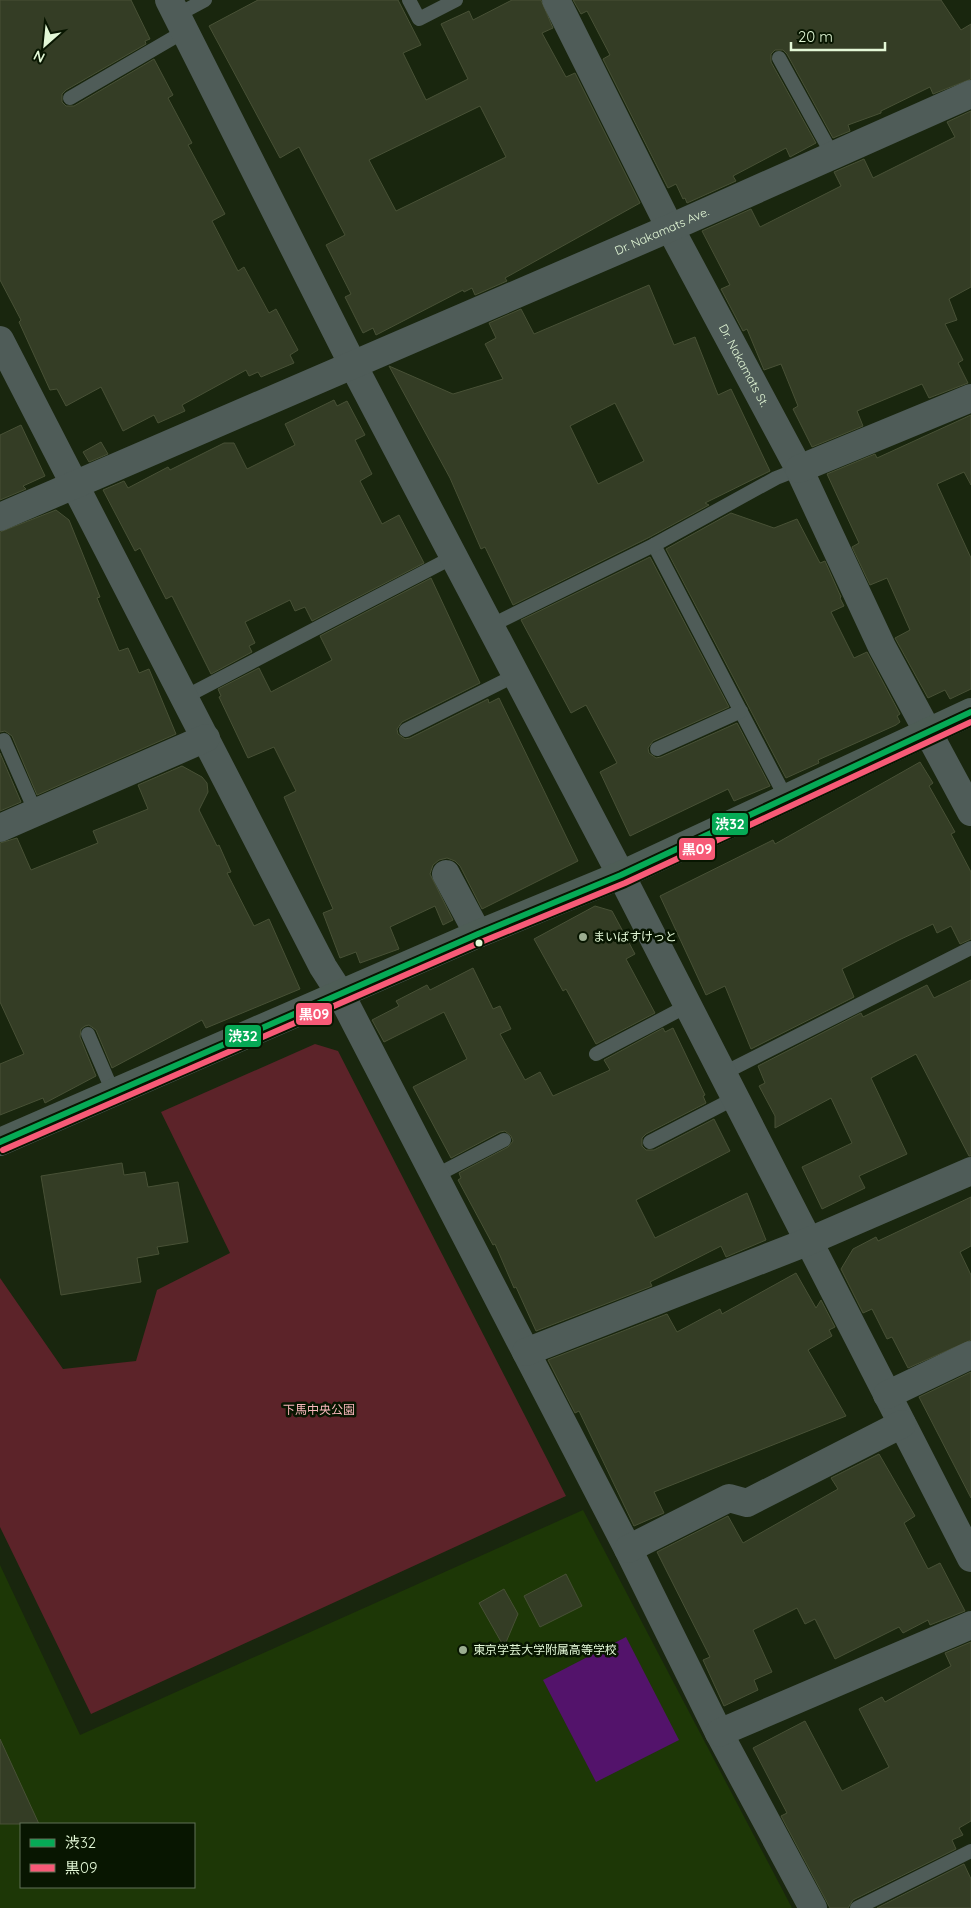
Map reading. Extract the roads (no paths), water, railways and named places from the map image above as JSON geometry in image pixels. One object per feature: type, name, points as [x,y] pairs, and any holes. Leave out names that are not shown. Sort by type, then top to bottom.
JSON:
[{"type":"street","name":"Dr. Nakamats St.","points":[[556,0],[670,228],[799,469],[882,647],[971,812]]},
{"type":"street","points":[[177,15],[353,365],[621,875],[807,1242],[971,1558]]},
{"type":"street","name":"Dr. Nakamats Ave.","points":[[0,517],[670,228],[971,94]]},
{"type":"street","points":[[0,340],[323,966],[341,995],[568,1437],[628,1549],[720,1733],[813,1908]]},
{"type":"street","points":[[799,469],[971,398]]},
{"type":"street","points":[[0,1142],[478,934],[621,875],[971,712]]},
{"type":"street","points":[[0,828],[206,738]]},
{"type":"street","points":[[446,874],[478,934]]},
{"type":"street","points":[[526,1352],[807,1242],[971,1171]]},
{"type":"street","points":[[887,1395],[971,1356]]},
{"type":"street","points":[[628,1549],[729,1498],[746,1503],[902,1424]]},
{"type":"street","points":[[720,1733],[971,1625]]},
{"type":"lane","points":[[70,98],[177,15],[206,0]]},
{"type":"lane","points":[[409,0],[419,19],[456,0]]},
{"type":"lane","points":[[779,58],[833,156]]},
{"type":"lane","points":[[490,626],[654,544],[776,478],[799,469]]},
{"type":"lane","points":[[654,544],[786,798]]},
{"type":"lane","points":[[185,697],[454,556]]},
{"type":"lane","points":[[406,730],[516,675]]},
{"type":"lane","points":[[657,749],[741,712]]},
{"type":"lane","points":[[4,740],[36,813]]},
{"type":"lane","points":[[722,1074],[971,948]]},
{"type":"lane","points":[[596,1054],[687,1006]]},
{"type":"lane","points":[[88,1034],[114,1092]]},
{"type":"lane","points":[[650,1142],[735,1098]]},
{"type":"lane","points":[[435,1176],[504,1140]]},
{"type":"lane","points":[[857,1908],[971,1852]]},
{"type":"place","name":"まいばすけっと","points":[[583,937]]},
{"type":"place","name":"東京学芸大学附属高等学校","points":[[463,1650]]},
{"type":"park label","name":"下馬中央公園","points":[[319,1410]]}]
